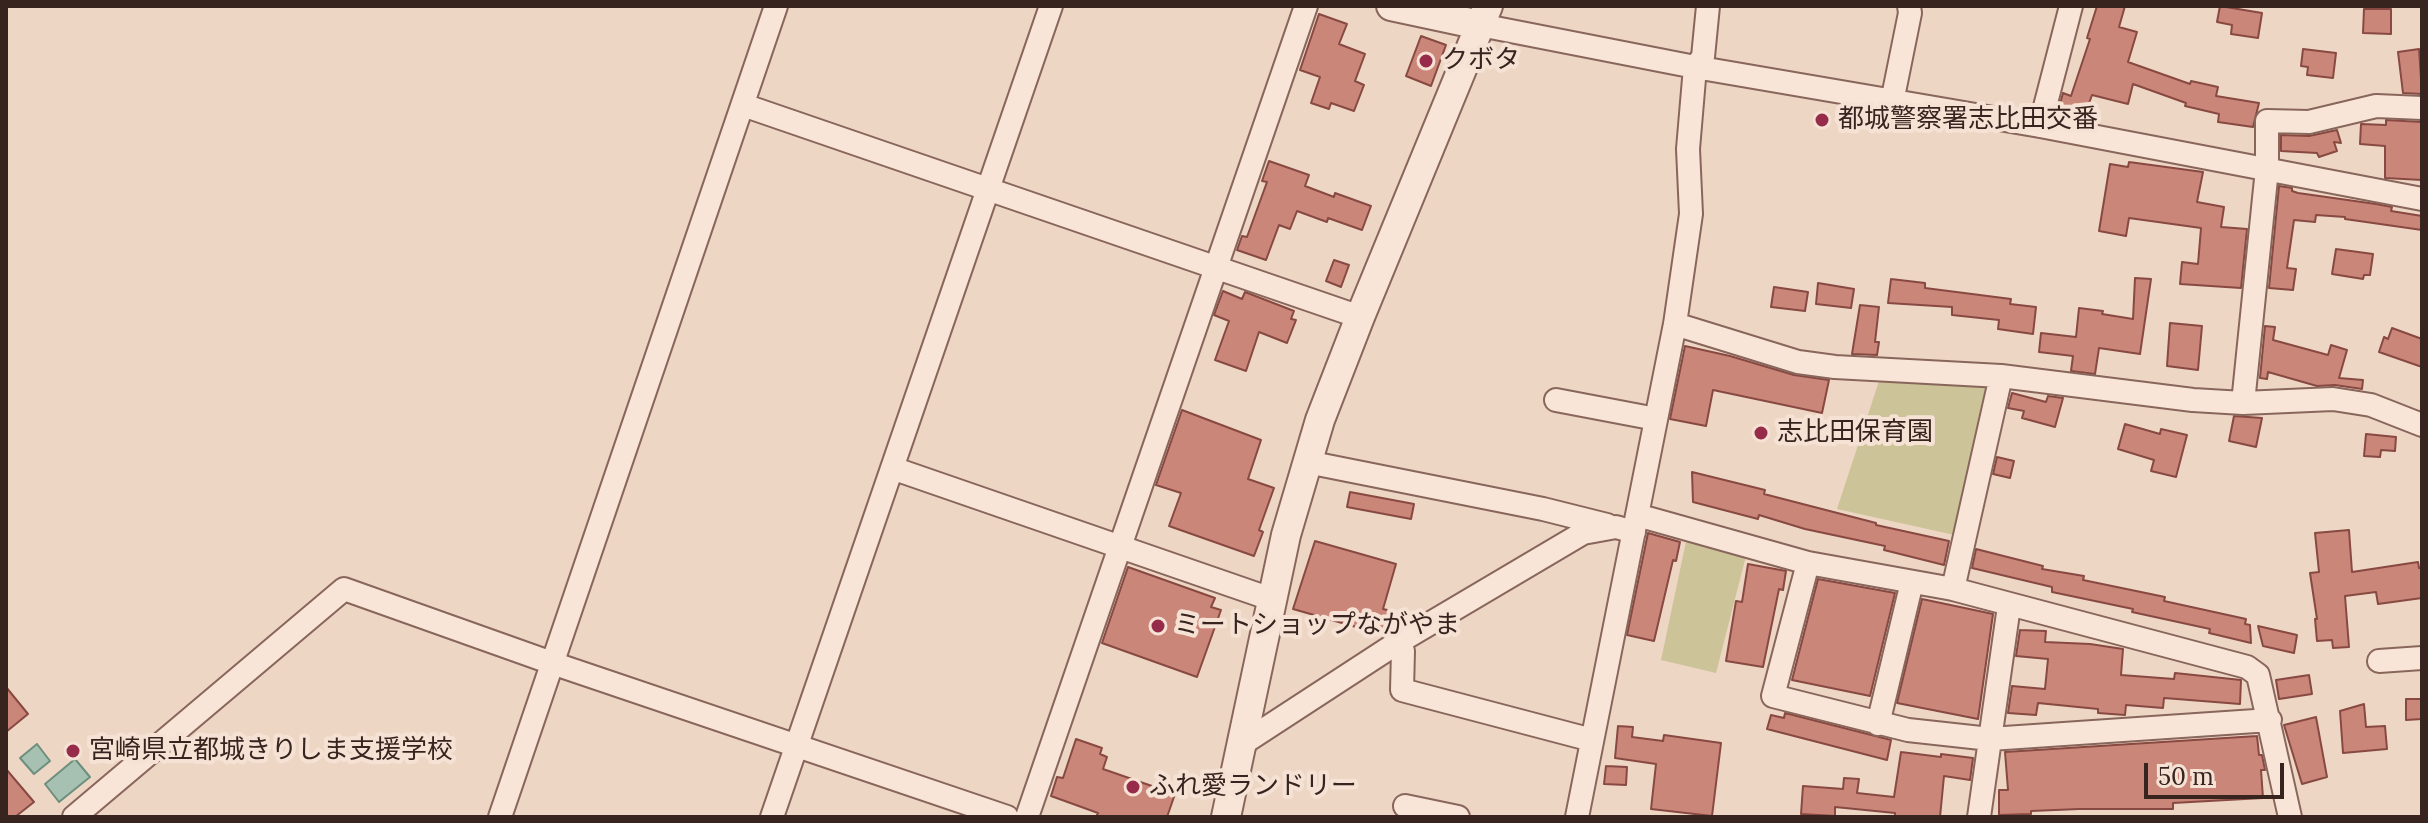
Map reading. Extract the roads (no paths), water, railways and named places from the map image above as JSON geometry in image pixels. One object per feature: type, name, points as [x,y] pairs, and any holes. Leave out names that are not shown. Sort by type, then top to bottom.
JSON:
[{"type":"street","points":[[500,817],[776,6]]},
{"type":"street","points":[[772,817],[1051,6]]},
{"type":"street","points":[[1027,817],[1306,6]]},
{"type":"street","points":[[1391,6],[1484,16],[1695,67],[2040,126],[2422,199]]},
{"type":"street","points":[[1577,817],[1629,524],[1656,419],[1675,324],[1691,214],[1688,149],[1695,67],[1703,57],[1708,6]]},
{"type":"street","points":[[1892,102],[1909,6]]},
{"type":"street","points":[[2040,126],[2071,6]]},
{"type":"street","points":[[1226,817],[1271,599],[1320,420],[1484,16]]},
{"type":"street","points":[[743,105],[1360,317]]},
{"type":"street","points":[[2243,403],[2267,169],[2267,121],[2309,122],[2376,106],[2422,108]]},
{"type":"street","points":[[1675,324],[1798,362],[1835,367],[2001,376],[2193,400],[2243,403],[2333,399],[2371,405],[2422,425]]},
{"type":"street","points":[[1953,589],[2001,376]]},
{"type":"street","points":[[1556,400],[1656,419]]},
{"type":"street","points":[[1307,462],[1629,524],[1808,563],[1953,589],[2247,667],[2258,675],[2290,817]]},
{"type":"street","points":[[892,468],[1271,599]]},
{"type":"street","points":[[1242,744],[1397,643],[1583,533],[1629,524]]},
{"type":"street","points":[[1808,563],[1773,696],[1908,730],[1990,739],[2270,720]]},
{"type":"street","points":[[1878,724],[1912,582]]},
{"type":"street","points":[[74,817],[344,589],[1007,817]]},
{"type":"street","points":[[1979,817],[2009,606]]},
{"type":"street","points":[[1397,643],[1403,651],[1402,690],[1592,740]]},
{"type":"street","points":[[2379,661],[2422,658]]},
{"type":"street","points":[[1405,806],[1458,817]]},
{"type":"place","name":"クボタ","points":[[1426,61]]},
{"type":"place","name":"都城警察署志比田交番","points":[[1822,120]]},
{"type":"place","name":"志比田保育園","points":[[1761,433]]},
{"type":"place","name":"ミートショップながやま","points":[[1158,626]]},
{"type":"place","name":"宮崎県立都城きりしま支援学校","points":[[73,751]]},
{"type":"place","name":"ふれ愛ランドリー","points":[[1133,787]]}]
